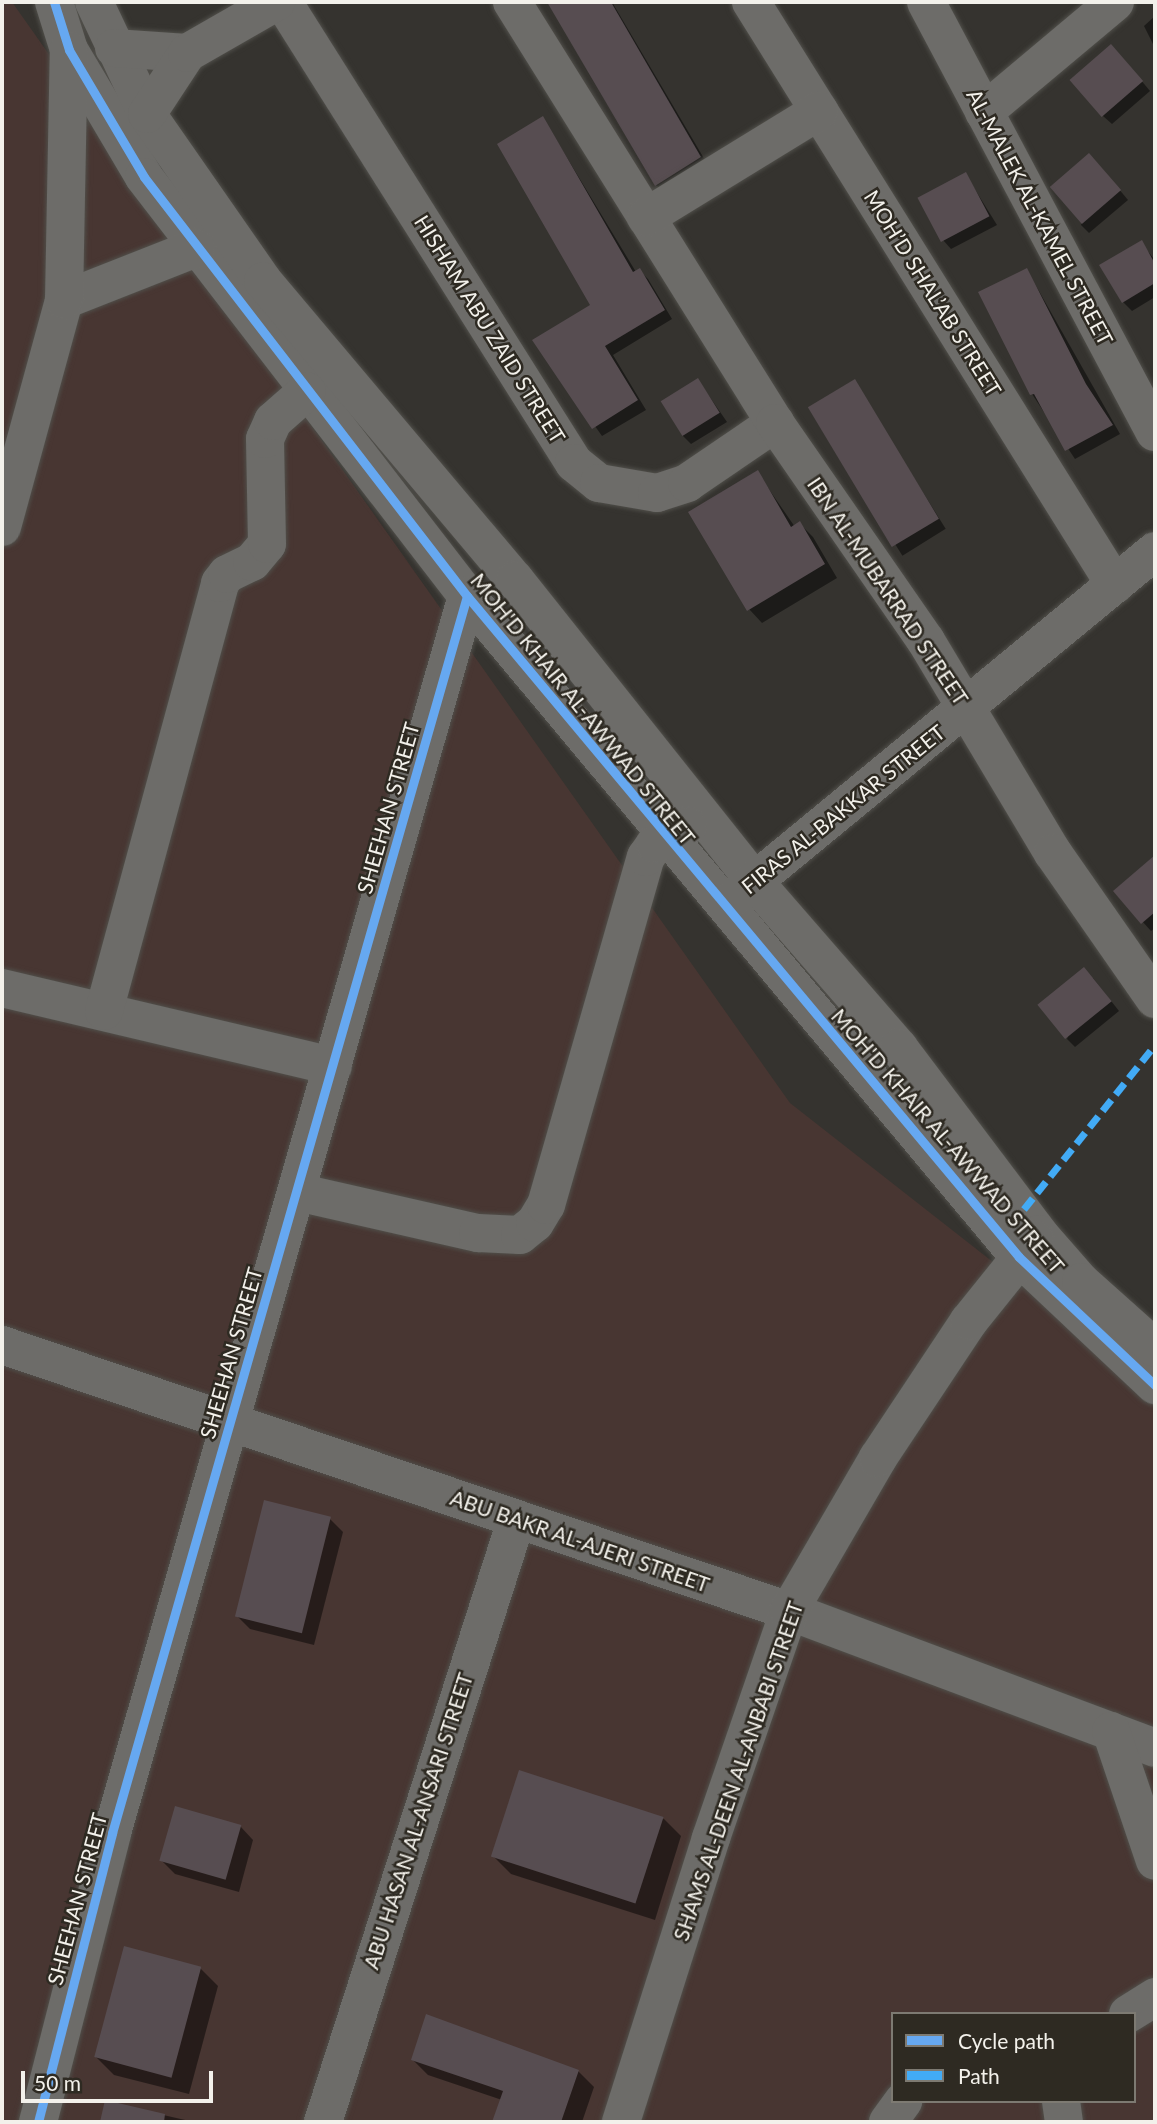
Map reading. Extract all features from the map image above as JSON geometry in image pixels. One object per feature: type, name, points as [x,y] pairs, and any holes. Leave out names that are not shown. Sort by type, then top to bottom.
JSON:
[{"type":"street","name":"MOH'D KHAIR AL-AWWAD STREET","points":[[54,2],[69,50],[144,177],[196,248],[467,596],[724,906],[1155,1385]]},
{"type":"street","name":"MOH'D KHAIR AL-AWWAD STREET","points":[[94,2],[147,114],[263,281],[439,487],[754,881],[899,1048],[1029,1245],[1081,1282],[1155,1348]]},
{"type":"street","points":[[147,114],[187,53],[276,2]]},
{"type":"street","name":"HISHAM ABU ZAID STREET","points":[[283,2],[574,463],[599,483],[657,493],[687,483],[775,423]]},
{"type":"street","name":"IBN AL-MUBARRAD STREET","points":[[512,2],[775,423],[926,641],[1053,853],[1155,999]]},
{"type":"street","name":"MOH’D SHAL’AB STREET","points":[[751,2],[1115,585]]},
{"type":"street","name":"AL-MALEK AL-KAMEL STREET","points":[[926,2],[1155,432]]},
{"type":"street","points":[[984,111],[1115,2]]},
{"type":"street","points":[[114,48],[187,53]]},
{"type":"street","points":[[2,527],[64,300],[69,50]]},
{"type":"street","points":[[646,217],[819,111]]},
{"type":"street","points":[[64,300],[196,248]]},
{"type":"street","points":[[104,1011],[220,583],[227,574],[252,562],[267,544],[265,439],[273,421],[307,391]]},
{"type":"street","name":"FIRAS AL-BAKKAR STREET","points":[[724,906],[967,709],[1155,551]]},
{"type":"street","name":"SHEEHAN STREET","points":[[38,2122],[112,1833],[467,596]]},
{"type":"street","points":[[297,1192],[502,1236],[520,1235],[535,1223],[550,1193],[646,857],[655,844],[703,815]]},
{"type":"street","points":[[2,988],[333,1066]]},
{"type":"street","name":"SHAMS AL-DEEN AL-ANBABI STREET","points":[[621,2122],[711,1838],[789,1611],[878,1458],[969,1321],[1029,1245]]},
{"type":"street","name":"ABU BAKR AL-AJERI STREET","points":[[2,1345],[230,1419],[516,1521],[789,1611],[1155,1748]]},
{"type":"street","name":"ABU HASAN AL-ANSARI STREET","points":[[323,2122],[516,1521]]},
{"type":"street","points":[[1111,1731],[1155,1861]]},
{"type":"street","points":[[1131,2012],[1155,1997]]},
{"type":"street","points":[[888,2122],[902,2103]]},
{"type":"street","points":[[1061,2103],[1063,2122]]},
{"type":"shaded area","points":[[2,2],[12,2],[790,1103],[1155,1389],[1155,2122],[2,2122]]},
{"type":"building","points":[[547,2],[611,2],[701,157],[655,186]]},
{"type":"building","points":[[1111,44],[1143,81],[1102,117],[1069,80]]},
{"type":"building","points":[[543,116],[633,272],[640,268],[665,310],[605,346],[638,400],[592,429],[532,340],[590,305],[497,144]]},
{"type":"building","points":[[1089,153],[1121,190],[1082,224],[1050,187]]},
{"type":"building","points":[[966,172],[989,216],[941,242],[917,198]]},
{"type":"building","points":[[1142,240],[1155,264],[1155,283],[1122,303],[1099,265]]},
{"type":"building","points":[[1027,268],[1086,384],[1113,425],[1065,451],[1034,394],[1030,395],[978,292]]},
{"type":"building","points":[[698,378],[720,413],[682,436],[661,401]]},
{"type":"building","points":[[855,379],[939,519],[892,547],[808,407]]},
{"type":"building","points":[[758,470],[791,527],[800,521],[825,564],[747,611],[688,512]]},
{"type":"building","points":[[1155,855],[1155,912],[1141,924],[1113,891]]},
{"type":"building","points":[[1084,967],[1112,1001],[1065,1039],[1037,1005]]},
{"type":"building","points":[[264,1500],[331,1517],[302,1633],[235,1616]]},
{"type":"building","points":[[519,1770],[664,1817],[635,1904],[491,1857]]},
{"type":"building","points":[[175,1806],[241,1825],[226,1880],[159,1861]]},
{"type":"building","points":[[124,1946],[201,1967],[172,2078],[94,2057]]},
{"type":"building","points":[[426,2014],[579,2070],[561,2122],[492,2122],[503,2091],[411,2060]]},
{"type":"building","points":[[105,2100],[165,2114],[164,2122],[100,2122]]},
{"type":"marked path","points":[[1024,1209],[1155,1045]]},
{"type":"cycle path","points":[[54,2],[69,50],[144,177],[467,596],[1019,1257],[1155,1385]]},
{"type":"cycle path","points":[[38,2122],[112,1833],[467,596]]}]
